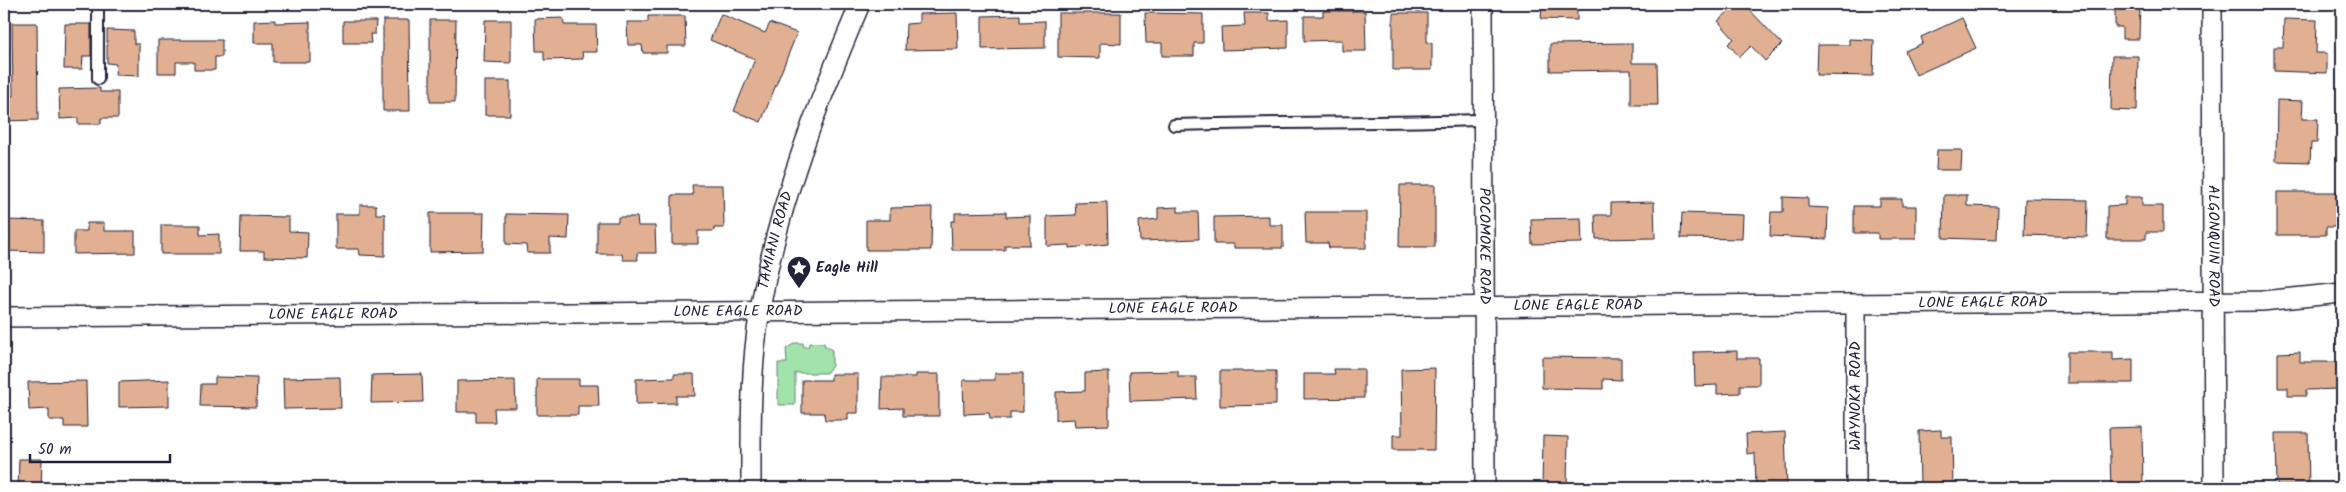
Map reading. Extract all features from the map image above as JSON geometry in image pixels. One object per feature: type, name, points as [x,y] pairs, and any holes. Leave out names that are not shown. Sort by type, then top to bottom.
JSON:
[{"type":"street","name":"TAMIANI ROAD","points":[[751,488],[752,396],[760,312],[768,267],[794,171],[819,102],[860,4]]},
{"type":"street","name":"POCOMOKE ROAD","points":[[1483,4],[1485,488]]},
{"type":"street","name":"ALGONQUIN ROAD","points":[[2212,4],[2214,488]]},
{"type":"street","name":"LONE EAGLE ROAD","points":[[4,317],[2262,301],[2342,293]]},
{"type":"street","name":"WAYNOKA ROAD","points":[[1856,304],[1856,488]]},
{"type":"lane","points":[[98,4],[98,79]]},
{"type":"lane","points":[[1174,125],[1295,121],[1376,123],[1483,120]]},
{"type":"green space","points":[[795,343],[803,343],[804,347],[808,347],[809,343],[824,343],[825,346],[832,350],[832,366],[826,373],[795,373],[795,405],[778,405],[778,363],[787,363],[786,349]]},
{"type":"building","points":[[1542,4],[1577,4],[1577,20],[1541,19]]},
{"type":"building","points":[[1737,4],[1744,4],[1782,44],[1765,61],[1751,46],[1740,57],[1728,44],[1734,39],[1718,21]]},
{"type":"building","points":[[2112,4],[2140,4],[2139,39],[2122,39],[2122,27],[2115,27],[2115,10],[2112,10]]},
{"type":"building","points":[[1323,11],[1365,11],[1366,51],[1342,51],[1342,40],[1304,41],[1304,16],[1323,16]]},
{"type":"building","points":[[957,13],[958,49],[905,50],[906,24],[919,23],[919,14]]},
{"type":"building","points":[[1058,13],[1121,13],[1121,44],[1100,43],[1100,58],[1058,57]]},
{"type":"building","points":[[1145,13],[1203,14],[1203,43],[1194,43],[1194,56],[1162,56],[1162,43],[1146,43]]},
{"type":"building","points":[[1244,13],[1269,13],[1269,21],[1288,20],[1288,48],[1222,50],[1221,27],[1245,26]]},
{"type":"building","points":[[1393,13],[1427,13],[1427,43],[1432,43],[1432,70],[1393,70]]},
{"type":"building","points":[[721,14],[765,33],[770,23],[797,33],[761,122],[734,111],[755,59],[710,40]]},
{"type":"building","points":[[1020,15],[1020,22],[1045,21],[1045,48],[982,49],[982,16]]},
{"type":"building","points":[[648,16],[685,16],[686,46],[667,46],[667,53],[643,53],[642,45],[628,45],[627,22],[648,22]]},
{"type":"building","points":[[563,18],[564,25],[596,25],[597,52],[582,52],[583,59],[544,60],[544,51],[536,51],[535,19]]},
{"type":"building","points":[[1962,18],[1976,48],[1916,75],[1905,51],[1923,43],[1921,37]]},
{"type":"building","points":[[2284,19],[2317,20],[2316,53],[2327,53],[2327,73],[2274,71],[2274,47],[2283,47]]},
{"type":"building","points":[[275,20],[275,23],[310,22],[310,62],[273,62],[273,43],[254,43],[254,21]]},
{"type":"building","points":[[383,20],[409,20],[410,111],[383,111]]},
{"type":"building","points":[[430,20],[456,20],[455,102],[430,102]]},
{"type":"building","points":[[485,20],[511,20],[511,63],[484,62]]},
{"type":"building","points":[[343,21],[376,21],[375,34],[370,34],[371,43],[343,43]]},
{"type":"building","points":[[12,23],[37,23],[38,120],[4,121],[4,96],[13,96]]},
{"type":"building","points":[[65,24],[91,24],[91,56],[83,56],[82,69],[64,69]]},
{"type":"building","points":[[107,30],[134,31],[134,44],[139,44],[139,76],[115,75],[116,64],[107,63]]},
{"type":"building","points":[[1849,39],[1874,40],[1873,76],[1816,75],[1817,45],[1849,45]]},
{"type":"building","points":[[158,40],[222,40],[222,57],[215,57],[215,70],[194,70],[194,62],[176,62],[176,73],[158,73]]},
{"type":"building","points":[[1632,43],[1632,63],[1657,63],[1658,105],[1631,105],[1631,70],[1550,71],[1550,44]]},
{"type":"building","points":[[2112,56],[2138,56],[2137,111],[2111,110]]},
{"type":"building","points":[[485,81],[510,81],[510,115],[485,115]]},
{"type":"building","points":[[100,88],[100,92],[118,92],[118,118],[101,118],[101,124],[78,124],[78,118],[60,119],[59,89]]},
{"type":"building","points":[[2277,100],[2303,101],[2302,119],[2318,119],[2317,143],[2311,143],[2310,162],[2276,161]]},
{"type":"building","points":[[1937,150],[1962,150],[1961,170],[1936,170]]},
{"type":"building","points":[[692,185],[723,185],[724,228],[714,228],[714,231],[698,231],[698,244],[672,244],[672,195],[693,195]]},
{"type":"building","points":[[1400,185],[1435,185],[1435,247],[1399,247]]},
{"type":"building","points":[[2277,192],[2342,192],[2342,227],[2326,227],[2326,235],[2277,235]]},
{"type":"building","points":[[1944,195],[1967,195],[1967,206],[1998,207],[1997,240],[1943,238]]},
{"type":"building","points":[[1783,197],[1808,198],[1808,207],[1828,208],[1827,239],[1770,236],[1771,212],[1783,212]]},
{"type":"building","points":[[2125,197],[2142,197],[2142,206],[2163,206],[2163,232],[2146,232],[2146,239],[2107,239],[2107,206],[2125,205]]},
{"type":"building","points":[[1880,199],[1902,199],[1902,206],[1916,206],[1916,239],[1878,239],[1878,233],[1854,233],[1854,206],[1880,206]]},
{"type":"building","points":[[2025,199],[2088,200],[2087,237],[2024,235]]},
{"type":"building","points":[[1107,202],[1108,244],[1070,248],[1070,245],[1047,246],[1047,216],[1076,215],[1075,203]]},
{"type":"building","points":[[1654,202],[1655,238],[1596,239],[1595,215],[1611,215],[1611,203]]},
{"type":"building","points":[[360,205],[376,205],[376,214],[385,214],[385,256],[360,255],[359,249],[336,249],[336,214],[360,214]]},
{"type":"building","points":[[932,207],[931,250],[866,250],[866,220],[890,220],[890,208]]},
{"type":"building","points":[[1178,207],[1178,212],[1198,212],[1199,239],[1140,241],[1139,221],[1158,219],[1158,208]]},
{"type":"building","points":[[1006,212],[1006,217],[1030,216],[1030,245],[1005,245],[1005,250],[952,250],[951,221],[955,221],[955,213]]},
{"type":"building","points":[[1305,212],[1366,212],[1366,248],[1329,248],[1328,243],[1306,243]]},
{"type":"building","points":[[430,213],[484,213],[483,251],[430,252]]},
{"type":"building","points":[[1682,213],[1743,215],[1742,239],[1681,238]]},
{"type":"building","points":[[506,214],[569,215],[568,239],[550,238],[550,253],[527,253],[526,245],[506,244]]},
{"type":"building","points":[[241,216],[289,217],[289,231],[308,232],[307,258],[264,257],[264,251],[240,251]]},
{"type":"building","points":[[1269,216],[1269,225],[1283,225],[1283,248],[1234,248],[1234,244],[1214,244],[1214,217]]},
{"type":"building","points":[[618,217],[637,217],[638,226],[655,226],[656,253],[637,253],[638,260],[623,260],[622,254],[597,254],[597,222],[618,222]]},
{"type":"building","points":[[1581,218],[1582,243],[1532,244],[1531,219]]},
{"type":"building","points":[[4,220],[44,221],[44,252],[4,251]]},
{"type":"building","points":[[87,223],[104,223],[104,231],[135,231],[135,253],[74,254],[74,231],[87,231]]},
{"type":"building","points":[[161,225],[200,225],[200,235],[219,234],[219,254],[161,254]]},
{"type":"building","points":[[1737,351],[1737,358],[1759,358],[1759,385],[1740,385],[1740,393],[1717,394],[1717,385],[1695,386],[1694,352]]},
{"type":"building","points":[[2067,352],[2113,352],[2113,360],[2133,359],[2133,383],[2067,383]]},
{"type":"building","points":[[2300,352],[2300,362],[2341,362],[2341,389],[2306,390],[2306,396],[2288,396],[2288,388],[2278,388],[2278,353]]},
{"type":"building","points":[[1542,357],[1621,358],[1621,380],[1603,379],[1603,389],[1542,388]]},
{"type":"building","points":[[1435,368],[1434,450],[1393,450],[1393,435],[1402,435],[1401,369]]},
{"type":"building","points":[[1334,369],[1364,369],[1364,398],[1304,399],[1304,374],[1335,374]]},
{"type":"building","points":[[1178,371],[1178,377],[1196,377],[1197,399],[1130,401],[1129,372]]},
{"type":"building","points":[[1220,371],[1276,371],[1276,405],[1220,406]]},
{"type":"building","points":[[1109,372],[1109,425],[1075,426],[1074,419],[1056,420],[1056,392],[1085,391],[1085,373]]},
{"type":"building","points":[[995,373],[1023,373],[1023,412],[1010,412],[1010,419],[990,419],[989,413],[964,414],[963,380],[995,380]]},
{"type":"building","points":[[422,374],[423,402],[371,403],[372,375]]},
{"type":"building","points":[[674,374],[694,374],[695,396],[676,396],[676,403],[636,404],[636,379],[674,378]]},
{"type":"building","points":[[831,374],[858,374],[858,413],[848,413],[848,420],[825,420],[824,413],[802,413],[802,380],[831,380]]},
{"type":"building","points":[[916,374],[939,374],[939,416],[903,416],[903,408],[881,409],[882,377],[916,377]]},
{"type":"building","points":[[215,377],[257,378],[256,407],[200,406],[201,384],[215,384]]},
{"type":"building","points":[[340,377],[341,408],[284,409],[283,378]]},
{"type":"building","points":[[537,379],[579,379],[579,385],[598,385],[599,406],[578,406],[578,415],[537,415]]},
{"type":"building","points":[[169,380],[169,406],[119,407],[119,382]]},
{"type":"building","points":[[515,380],[516,408],[494,408],[495,422],[476,422],[476,412],[457,412],[457,381]]},
{"type":"building","points":[[86,381],[87,427],[64,427],[64,420],[49,420],[49,409],[29,410],[28,382]]},
{"type":"building","points":[[2142,427],[2143,488],[2111,488],[2109,428]]},
{"type":"building","points":[[1941,430],[1941,437],[1952,437],[1953,488],[1920,488],[1919,431]]},
{"type":"building","points":[[1785,432],[1787,488],[1756,488],[1755,453],[1747,454],[1746,434]]},
{"type":"building","points":[[2276,433],[2308,433],[2309,488],[2277,488]]},
{"type":"building","points":[[1543,436],[1568,437],[1567,488],[1542,488]]},
{"type":"building","points":[[19,459],[42,459],[41,488],[18,488]]},
{"type":"place","name":"Eagle Hill","points":[[799,289]]}]
